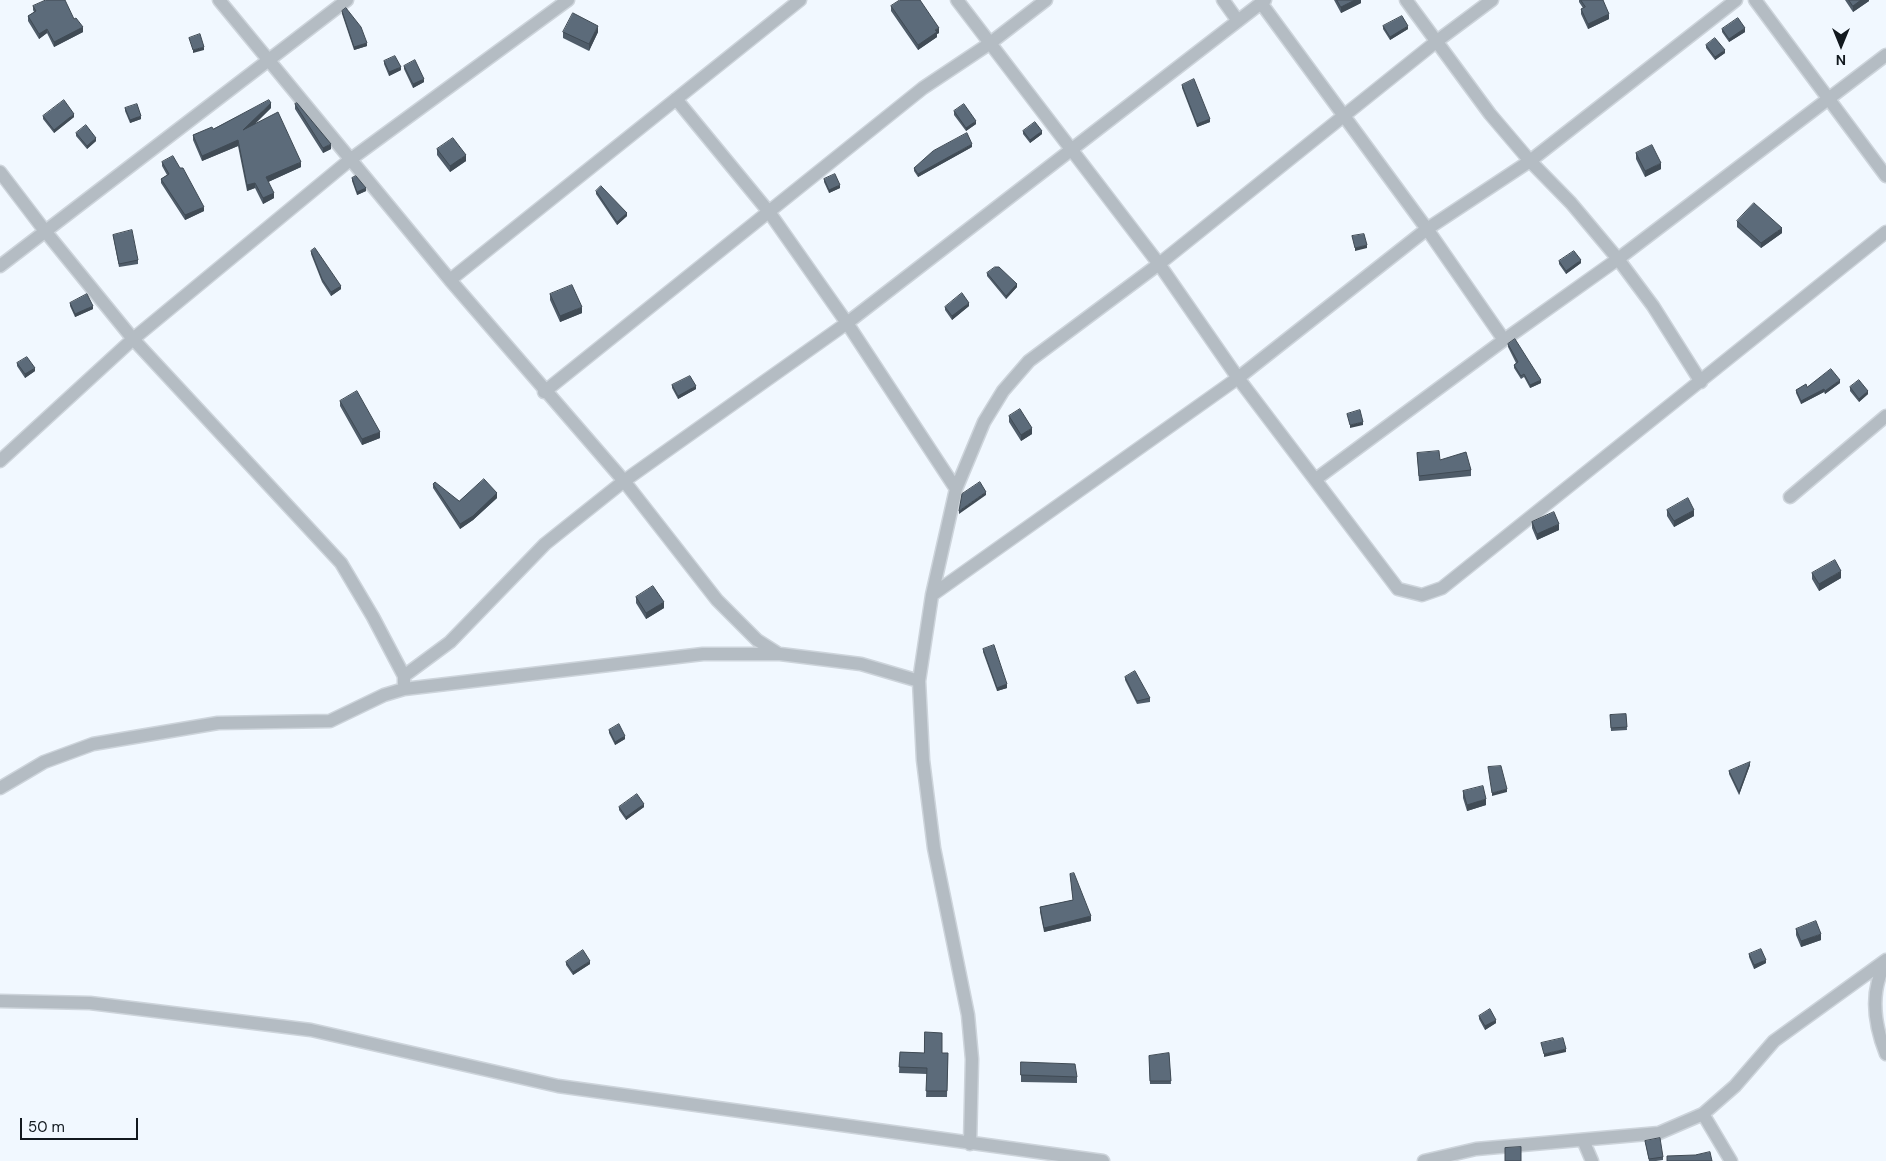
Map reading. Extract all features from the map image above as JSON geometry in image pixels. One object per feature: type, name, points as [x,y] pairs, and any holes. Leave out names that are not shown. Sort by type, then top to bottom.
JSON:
[{"type":"street","points":[[219,0],[544,392],[624,481],[717,600],[757,640],[780,654]]},
{"type":"street","points":[[0,266],[270,61],[347,0]]},
{"type":"street","points":[[0,461],[133,339],[351,159],[568,0]]},
{"type":"street","points":[[450,280],[800,0]]},
{"type":"street","points":[[957,0],[1159,264],[1238,378],[1398,589],[1422,595],[1442,588],[1886,232]]},
{"type":"street","points":[[544,392],[923,88],[989,44],[1046,0]]},
{"type":"street","points":[[1223,0],[1238,21]]},
{"type":"street","points":[[1406,0],[1490,114],[1530,161],[1571,203],[1618,259],[1653,306],[1701,382]]},
{"type":"street","points":[[970,1144],[972,1059],[968,1015],[934,848],[923,760],[919,681],[932,595],[956,489],[984,422],[1003,391],[1029,361],[1159,264],[1437,41],[1492,0]]},
{"type":"street","points":[[932,595],[1238,378],[1427,229],[1530,161],[1736,0]]},
{"type":"street","points":[[1755,0],[1886,176]]},
{"type":"street","points":[[404,676],[450,642],[545,544],[624,481],[846,323],[1263,2],[1343,116],[1427,229],[1504,340]]},
{"type":"street","points":[[1316,479],[1504,340],[1618,259],[1886,55]]},
{"type":"street","points":[[676,99],[768,212],[846,323],[956,489]]},
{"type":"street","points":[[0,172],[45,232],[133,339],[341,564],[373,617],[404,676],[404,689]]},
{"type":"street","points":[[1790,496],[1886,416]]},
{"type":"street","points":[[0,788],[44,762],[93,744],[218,723],[330,721],[384,696],[404,689],[703,654],[780,654],[861,664],[919,681]]},
{"type":"street","points":[[1886,961],[1880,973],[1874,1002],[1876,1030],[1886,1054]]},
{"type":"street","points":[[1424,1161],[1476,1149],[1659,1133],[1703,1114],[1735,1086],[1774,1041],[1886,961]]},
{"type":"street","points":[[0,1000],[90,1003],[311,1030],[558,1086],[1103,1161]]},
{"type":"street","points":[[1703,1114],[1730,1161]]},
{"type":"street","points":[[1583,1140],[1592,1161]]},
{"type":"building","points":[[46,0],[65,0],[74,19],[76,18],[83,27],[54,42],[47,29],[39,34],[28,16],[36,11],[33,6]]},
{"type":"building","points":[[900,0],[920,0],[939,28],[935,30],[937,32],[918,45],[891,6]]},
{"type":"building","points":[[1337,0],[1355,0],[1341,7]]},
{"type":"building","points":[[1581,0],[1603,0],[1609,14],[1588,24],[1581,9],[1585,7]]},
{"type":"building","points":[[1849,0],[1861,0],[1853,6]]},
{"type":"building","points":[[346,8],[361,27],[367,43],[354,47],[342,11]]},
{"type":"building","points":[[573,13],[598,26],[589,44],[563,32]]},
{"type":"building","points":[[1402,16],[1408,26],[1390,37],[1383,26]]},
{"type":"building","points":[[1738,18],[1745,28],[1729,39],[1722,29]]},
{"type":"building","points":[[200,34],[204,47],[193,50],[189,38]]},
{"type":"building","points":[[1715,38],[1725,50],[1715,57],[1706,45]]},
{"type":"building","points":[[395,56],[401,67],[389,72],[384,61]]},
{"type":"building","points":[[415,60],[424,79],[413,84],[404,66]]},
{"type":"building","points":[[1194,79],[1210,119],[1197,124],[1182,85]]},
{"type":"building","points":[[64,100],[74,114],[54,130],[43,116]]},
{"type":"building","points":[[269,100],[271,103],[243,130],[278,112],[301,162],[266,177],[274,193],[263,198],[255,183],[247,185],[238,140],[202,156],[193,135],[212,127],[213,129]]},
{"type":"building","points":[[297,103],[331,144],[323,148],[295,104]]},
{"type":"building","points":[[137,104],[141,116],[130,120],[125,108]]},
{"type":"building","points":[[964,104],[976,121],[966,128],[954,111]]},
{"type":"building","points":[[1035,122],[1042,131],[1030,140],[1023,131]]},
{"type":"building","points":[[86,125],[96,138],[87,146],[76,133]]},
{"type":"building","points":[[967,133],[972,144],[918,174],[914,168],[933,151]]},
{"type":"building","points":[[453,138],[466,155],[450,166],[437,149]]},
{"type":"building","points":[[1652,145],[1661,163],[1645,171],[1636,153]]},
{"type":"building","points":[[173,156],[180,168],[183,168],[204,207],[185,215],[161,179],[169,174],[162,162]]},
{"type":"building","points":[[835,174],[840,185],[829,190],[824,179]]},
{"type":"building","points":[[356,176],[366,188],[357,192],[352,178]]},
{"type":"building","points":[[601,186],[627,213],[617,222],[596,191]]},
{"type":"building","points":[[1754,203],[1782,228],[1761,243],[1737,221]]},
{"type":"building","points":[[132,230],[138,260],[119,264],[113,235]]},
{"type":"building","points":[[1364,234],[1367,245],[1355,248],[1352,236]]},
{"type":"building","points":[[315,248],[341,286],[331,292],[322,279],[311,251]]},
{"type":"building","points":[[1574,251],[1581,260],[1566,271],[1559,261]]},
{"type":"building","points":[[995,267],[999,267],[1017,284],[1006,296],[987,273]]},
{"type":"building","points":[[572,285],[582,307],[560,316],[550,294]]},
{"type":"building","points":[[962,293],[969,303],[952,316],[945,307]]},
{"type":"building","points":[[87,294],[93,306],[75,314],[70,303]]},
{"type":"building","points":[[1515,339],[1541,380],[1530,385],[1524,374],[1521,376],[1514,365],[1518,362],[1508,344]]},
{"type":"building","points":[[27,357],[35,368],[25,374],[17,363]]},
{"type":"building","points":[[1831,369],[1840,380],[1825,391],[1824,389],[1801,401],[1796,390],[1806,384],[1807,387]]},
{"type":"building","points":[[690,376],[696,386],[678,396],[672,385]]},
{"type":"building","points":[[1859,380],[1868,391],[1859,399],[1850,387]]},
{"type":"building","points":[[357,391],[380,432],[362,439],[340,401]]},
{"type":"building","points":[[1020,409],[1032,428],[1021,435],[1009,416]]},
{"type":"building","points":[[1360,410],[1363,422],[1350,425],[1347,414]]},
{"type":"building","points":[[1439,451],[1440,460],[1466,452],[1471,470],[1419,476],[1417,453]]},
{"type":"building","points":[[484,479],[497,493],[473,516],[460,524],[433,484],[435,482],[459,501]]},
{"type":"building","points":[[980,482],[986,492],[959,511],[962,494]]},
{"type":"building","points":[[1688,498],[1694,510],[1674,521],[1667,510]]},
{"type":"building","points":[[1554,512],[1559,524],[1537,534],[1532,522]]},
{"type":"building","points":[[1835,560],[1841,571],[1819,584],[1812,573]]},
{"type":"building","points":[[653,586],[664,602],[646,613],[636,597]]},
{"type":"building","points":[[994,645],[1007,684],[997,688],[983,649]]},
{"type":"building","points":[[1135,671],[1150,698],[1137,701],[1125,677]]},
{"type":"building","points":[[1626,714],[1627,727],[1611,728],[1610,715]]},
{"type":"building","points":[[619,724],[625,736],[615,742],[609,730]]},
{"type":"building","points":[[1750,762],[1739,792],[1729,771]]},
{"type":"building","points":[[1501,766],[1507,789],[1492,793],[1488,767]]},
{"type":"building","points":[[1483,786],[1486,799],[1467,805],[1463,791]]},
{"type":"building","points":[[637,794],[644,804],[626,817],[619,807]]},
{"type":"building","points":[[1074,873],[1091,916],[1044,928],[1040,907],[1073,900],[1070,874]]},
{"type":"building","points":[[1816,921],[1821,934],[1801,941],[1796,929]]},
{"type":"building","points":[[1761,949],[1766,960],[1754,965],[1749,954]]},
{"type":"building","points":[[583,950],[590,961],[573,972],[566,962]]},
{"type":"building","points":[[1490,1009],[1496,1020],[1485,1026],[1479,1016]]},
{"type":"building","points":[[925,1032],[942,1033],[942,1053],[948,1053],[947,1091],[926,1091],[927,1068],[899,1067],[900,1052],[924,1053]]},
{"type":"building","points":[[1563,1038],[1566,1049],[1544,1054],[1541,1043]]},
{"type":"building","points":[[1169,1053],[1171,1081],[1150,1081],[1149,1056]]},
{"type":"building","points":[[1021,1062],[1075,1064],[1077,1077],[1021,1075]]},
{"type":"building","points":[[1660,1138],[1663,1157],[1649,1159],[1645,1141]]},
{"type":"building","points":[[1521,1147],[1521,1161],[1505,1161],[1505,1148]]},
{"type":"building","points":[[1710,1152],[1712,1161],[1667,1161],[1667,1156],[1695,1155]]}]
